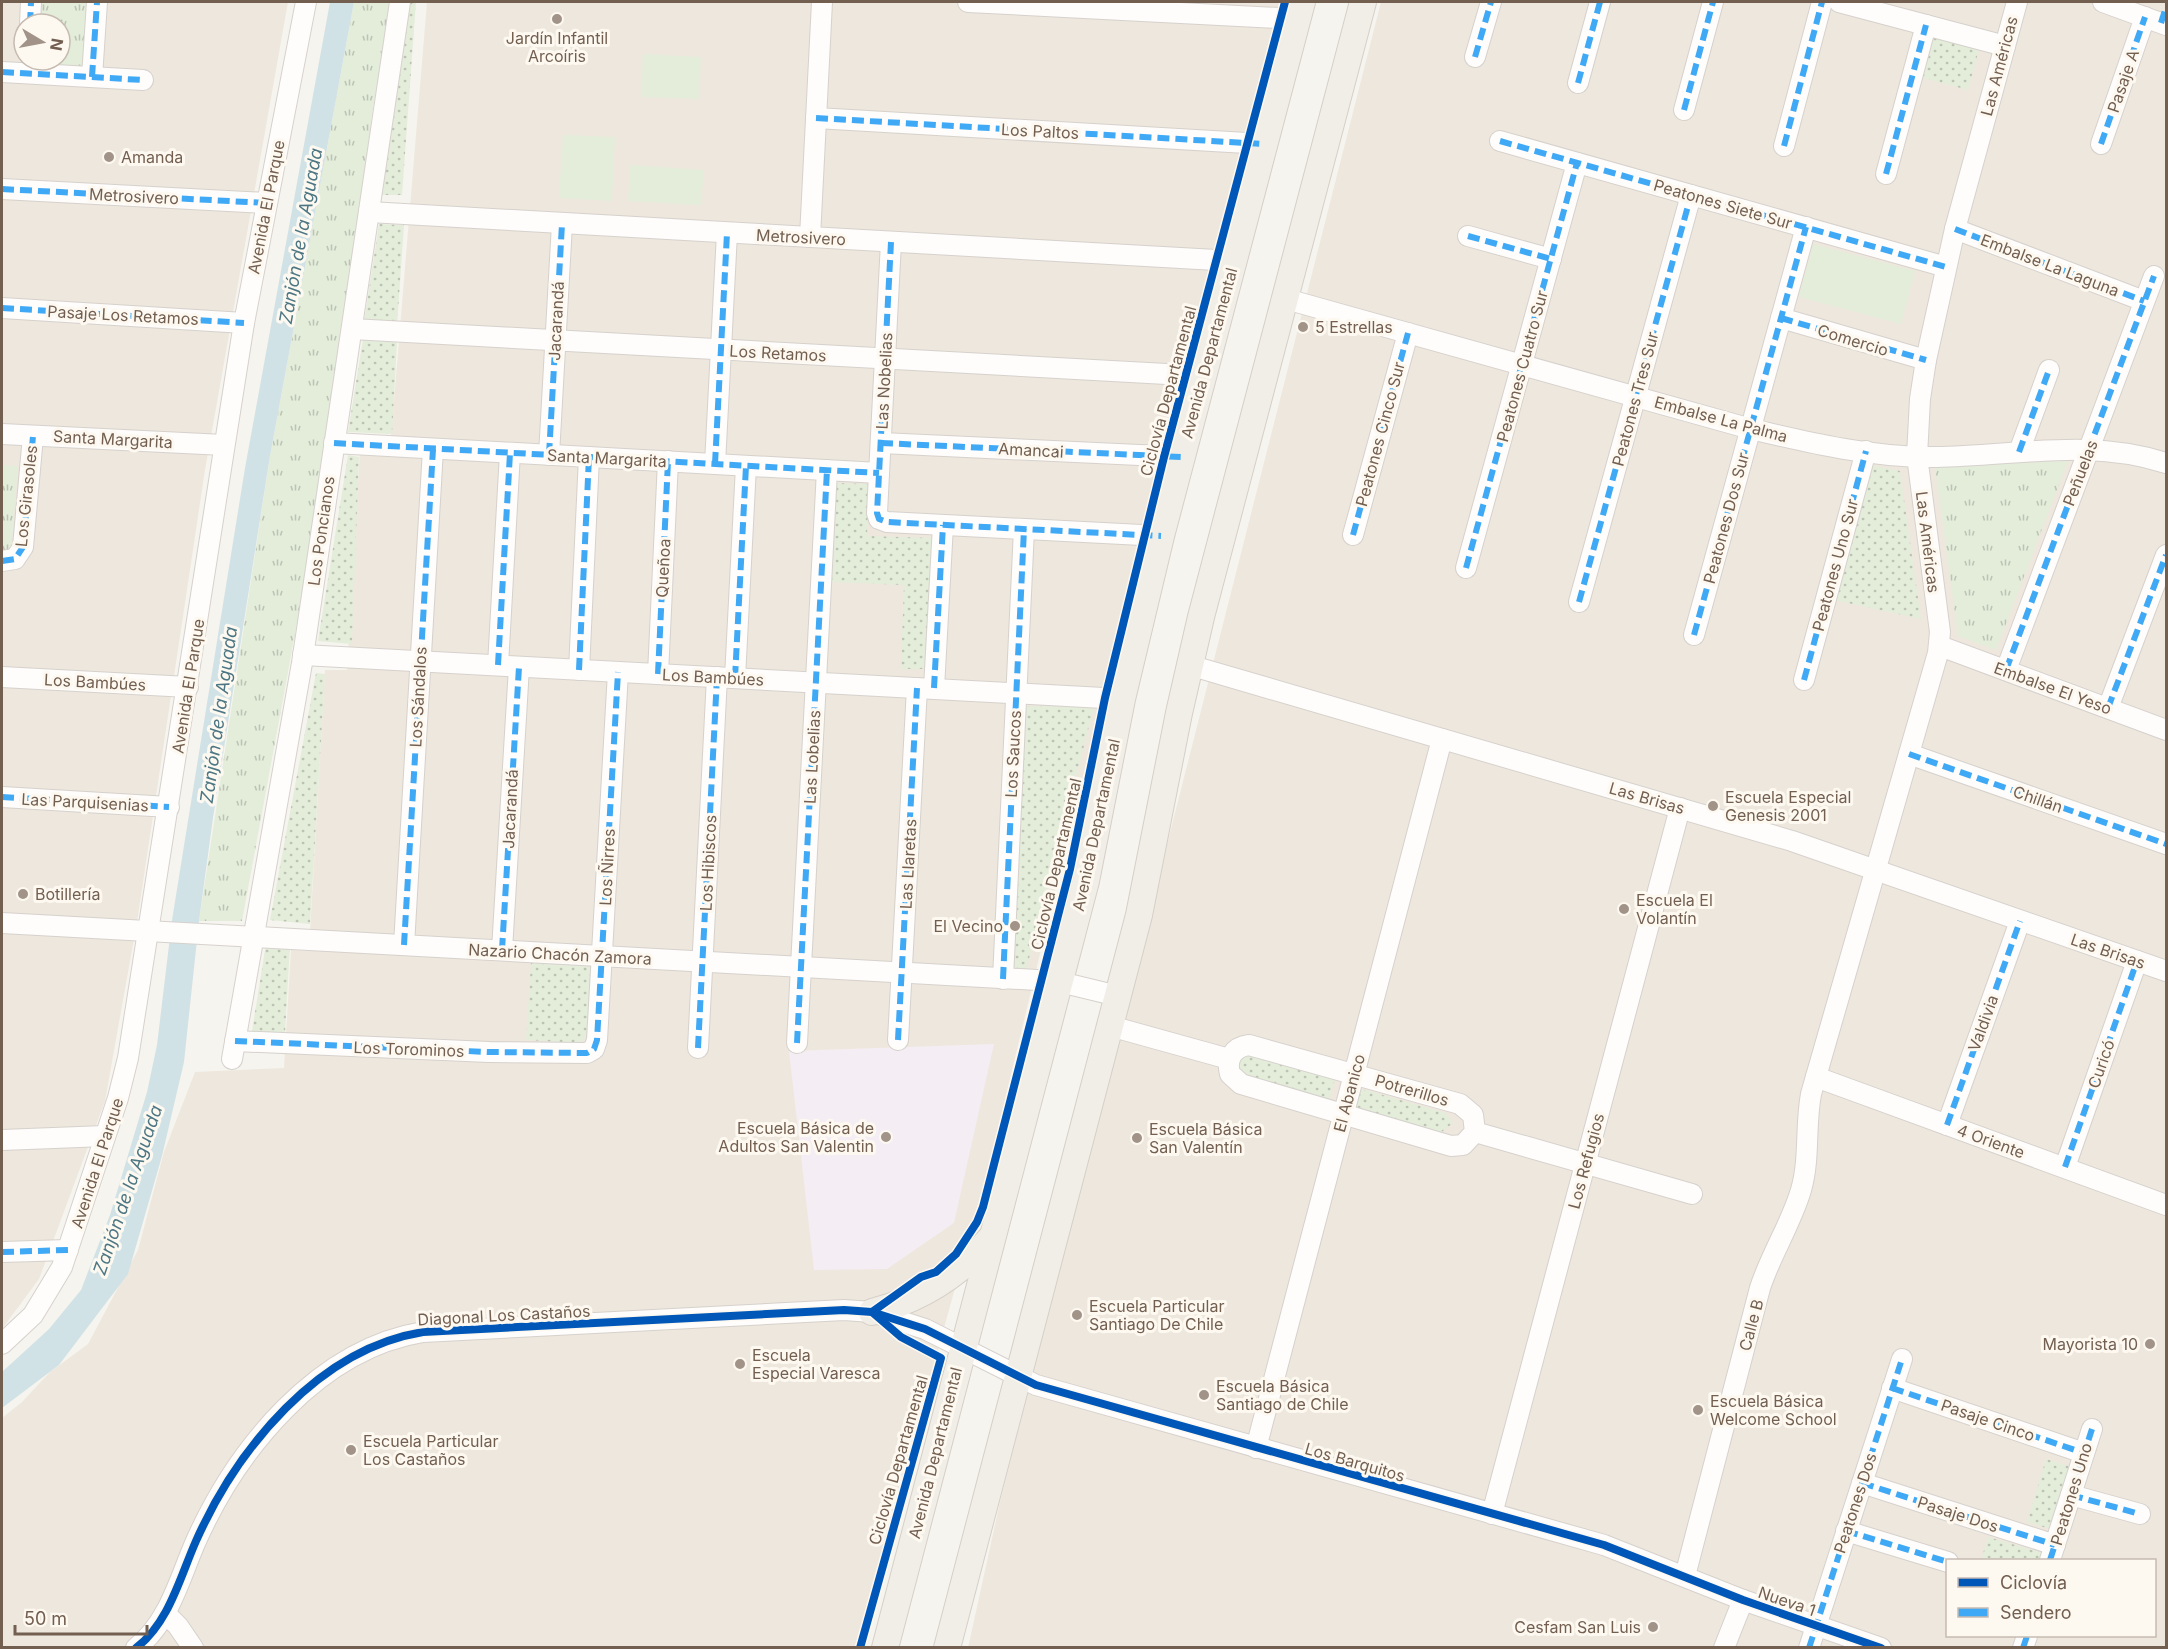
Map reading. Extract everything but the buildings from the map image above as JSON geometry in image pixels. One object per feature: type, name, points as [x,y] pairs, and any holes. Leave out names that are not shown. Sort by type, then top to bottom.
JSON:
[{"type":"main road","points":[[948,1647],[1148,875],[1189,665],[1363,2]]},
{"type":"main road","name":"Avenida Departamental","points":[[885,1647],[1086,881],[1122,699],[1161,536],[1299,10]]},
{"type":"main road","points":[[872,1312],[917,1297],[938,1286],[967,1264],[991,1238]]},
{"type":"street","points":[[92,77],[97,2]]},
{"type":"street","name":"Avenida El Parque","points":[[2,1344],[19,1330],[44,1300],[58,1276],[105,1136],[128,1058],[155,932],[169,807],[244,323],[306,2]]},
{"type":"street","name":"Los Poncianos","points":[[233,1050],[303,655],[400,2]]},
{"type":"street","points":[[810,237],[822,2]]},
{"type":"street","points":[[968,2],[1299,10]]},
{"type":"street","points":[[1475,57],[1491,2]]},
{"type":"street","points":[[1578,83],[1600,2]]},
{"type":"street","points":[[1684,110],[1713,2]]},
{"type":"street","points":[[1784,146],[1822,2]]},
{"type":"street","points":[[1839,2],[2005,46]]},
{"type":"street","name":"Las Américas","points":[[1816,1077],[1940,646],[1917,456],[1920,399],[1926,360],[1955,230],[2017,2]]},
{"type":"street","points":[[2103,2],[2160,18]]},
{"type":"street","name":"Pasaje A","points":[[2101,144],[2160,18]]},
{"type":"street","points":[[1886,174],[1926,25]]},
{"type":"street","points":[[60,72],[92,77],[143,80]]},
{"type":"street","name":"Los Paltos","points":[[816,118],[1264,144]]},
{"type":"street","name":"Peatones Siete Sur","points":[[1500,141],[1946,267]]},
{"type":"street","name":"Peatones Cuatro Sur","points":[[1466,568],[1577,163]]},
{"type":"street","name":"Metrosivero","points":[[2,189],[266,203]]},
{"type":"street","name":"Peatones Tres Sur","points":[[1579,602],[1691,195]]},
{"type":"street","name":"Metrosivero","points":[[369,212],[1234,261]]},
{"type":"street","name":"Jacarandá","points":[[549,455],[562,224]]},
{"type":"street","name":"Peatones Dos Sur","points":[[1694,635],[1806,227]]},
{"type":"street","name":"Embalse La Laguna","points":[[1955,230],[2144,301]]},
{"type":"street","points":[[715,464],[727,233]]},
{"type":"street","points":[[1468,236],[1551,259]]},
{"type":"street","name":"Las Nobelias","points":[[891,242],[877,513],[879,519],[887,522],[943,525]]},
{"type":"street","name":"Peñuelas","points":[[2006,670],[2154,276]]},
{"type":"street","name":"Embalse La Palma","points":[[1286,298],[1751,429],[1866,451],[1917,456],[2089,448],[2126,452],[2166,463]]},
{"type":"street","name":"Pasaje Los Retamos","points":[[2,308],[244,323]]},
{"type":"street","name":"Comercio","points":[[1781,318],[1926,360]]},
{"type":"street","name":"Los Retamos","points":[[352,329],[1203,376]]},
{"type":"street","name":"Peatones Cinco Sur","points":[[1353,535],[1408,333]]},
{"type":"street","points":[[2019,452],[2049,370]]},
{"type":"street","name":"Santa Margarita","points":[[2,434],[224,445]]},
{"type":"street","name":"Los Girasoles","points":[[10,559],[23,547],[33,436]]},
{"type":"street","name":"Santa Margarita","points":[[334,443],[879,473]]},
{"type":"street","name":"Amancai","points":[[880,443],[1182,457]]},
{"type":"street","name":"Los Sándalos","points":[[404,945],[432,449]]},
{"type":"street","name":"Peatones Uno Sur","points":[[1804,680],[1866,451]]},
{"type":"street","points":[[498,665],[510,453]]},
{"type":"street","points":[[579,670],[589,457]]},
{"type":"street","name":"Queñoa","points":[[657,674],[668,461]]},
{"type":"street","name":"Los Hibiscos","points":[[698,1048],[726,677],[746,466]]},
{"type":"street","name":"Las Lobelias","points":[[797,1043],[827,470]]},
{"type":"street","points":[[943,525],[1161,536]]},
{"type":"street","name":"Las Llaretas","points":[[898,1040],[925,688],[943,525]]},
{"type":"street","name":"Los Saucos","points":[[1003,979],[1024,529]]},
{"type":"street","points":[[2108,708],[2166,555]]},
{"type":"street","name":"Embalse El Yeso","points":[[1940,646],[2166,730]]},
{"type":"street","name":"Los Bambúes","points":[[303,655],[1122,699]]},
{"type":"street","name":"Las Brisas","points":[[1189,665],[1792,841],[2166,971]]},
{"type":"street","name":"Jacarandá","points":[[502,951],[519,667]]},
{"type":"street","name":"Los Ñirres","points":[[583,1053],[591,1051],[596,1045],[618,672]]},
{"type":"street","name":"Los Bambúes","points":[[2,676],[188,687]]},
{"type":"street","name":"El Abanico","points":[[1256,1448],[1442,739]]},
{"type":"street","name":"Chillán","points":[[1910,754],[2166,844]]},
{"type":"street","name":"Las Parquisenias","points":[[2,797],[169,807]]},
{"type":"street","name":"Los Refugios","points":[[1492,1514],[1680,808]]},
{"type":"street","name":"Valdivia","points":[[1947,1125],[2020,921]]},
{"type":"street","name":"Nazario Chacón Zamora","points":[[2,923],[1060,982],[1118,996]]},
{"type":"street","name":"Curicó","points":[[2065,1167],[2137,961]]},
{"type":"street","points":[[1110,1026],[1229,1059],[1230,1074],[1241,1084],[1451,1146],[1463,1145],[1475,1132],[1692,1194]]},
{"type":"street","name":"Potrerillos","points":[[1229,1059],[1238,1048],[1249,1045],[1465,1106],[1473,1115],[1475,1132]]},
{"type":"street","name":"Los Torominos","points":[[233,1050],[583,1053]]},
{"type":"street","name":"4 Oriente","points":[[1816,1077],[2166,1204]]},
{"type":"street","name":"Calle B","points":[[1685,1576],[1760,1288],[1772,1255],[1801,1192],[1807,1161],[1808,1110],[1816,1077]]},
{"type":"street","points":[[2,1140],[105,1136]]},
{"type":"street","points":[[2,1252],[68,1250]]},
{"type":"street","name":"Diagonal Los Castaños","points":[[136,1647],[150,1634],[165,1612],[209,1514],[253,1448],[293,1403],[332,1369],[384,1341],[441,1331],[821,1311],[872,1312],[925,1329],[1017,1375]]},
{"type":"street","name":"Peatones Dos","points":[[1809,1647],[1902,1359]]},
{"type":"street","name":"Los Barquitos","points":[[1017,1375],[1036,1385],[1604,1545],[1685,1576]]},
{"type":"street","name":"Pasaje Cinco","points":[[1892,1388],[2084,1453]]},
{"type":"street","name":"Peatones Uno","points":[[2053,1553],[2092,1428]]},
{"type":"street","name":"Pasaje Dos","points":[[1862,1483],[2053,1553]]},
{"type":"street","points":[[2071,1496],[2140,1514]]},
{"type":"street","points":[[1846,1531],[1946,1562]]},
{"type":"street","name":"Nueva 1","points":[[1685,1576],[1743,1600],[1881,1647]]},
{"type":"street","points":[[1724,1647],[1743,1600]]},
{"type":"street","points":[[165,1612],[193,1647]]},
{"type":"shaded area","points":[[2,2],[288,2],[205,470],[137,922],[105,1101],[39,1279],[2,1329]]},
{"type":"shaded area","points":[[427,2],[1280,2],[1163,444],[993,1149],[857,1647],[2,1647],[2,1418],[22,1402],[50,1372],[88,1344],[138,1250],[164,1152],[195,1072],[284,1068],[291,950],[309,951],[325,670],[347,670],[360,450],[390,449]]},
{"type":"shaded area","points":[[1381,2],[2166,2],[2166,1647],[968,1648],[1000,1502]]},
{"type":"shaded area","name":"Escuela Básica de Adultos San Valentin","points":[[994,1044],[954,1223],[887,1269],[814,1270],[789,1051]]},
{"type":"green space","points":[[38,2],[95,2],[91,69],[72,68],[72,12],[38,12]]},
{"type":"green space","points":[[354,2],[392,2],[372,114],[355,263],[325,437],[300,607],[242,921],[199,921],[270,456]]},
{"type":"green space","points":[[409,2],[416,2],[402,195],[381,195]]},
{"type":"green space","points":[[1927,35],[1979,49],[1968,90],[1916,76]]},
{"type":"green space","points":[[643,54],[701,57],[699,99],[641,97]]},
{"type":"green space","points":[[563,135],[615,137],[612,201],[559,198]]},
{"type":"green space","points":[[630,165],[704,170],[701,205],[628,201]]},
{"type":"green space","points":[[379,224],[404,225],[397,325],[364,322]]},
{"type":"green space","points":[[1813,244],[1915,271],[1901,324],[1799,297]]},
{"type":"green space","points":[[363,339],[397,342],[392,434],[348,432]]},
{"type":"green space","points":[[348,455],[359,457],[352,644],[318,641]]},
{"type":"green space","points":[[2068,461],[1996,650],[1958,636],[1935,467]]},
{"type":"green space","points":[[2,465],[18,466],[11,553],[2,552]]},
{"type":"green space","points":[[1871,465],[1900,471],[1921,619],[1834,600]]},
{"type":"green space","points":[[833,483],[869,484],[867,536],[933,538],[929,669],[901,669],[904,585],[830,582]]},
{"type":"green space","points":[[316,673],[325,674],[310,924],[270,920]]},
{"type":"green space","points":[[1019,706],[1094,707],[1026,970],[1010,970]]},
{"type":"green space","points":[[266,944],[290,946],[285,1033],[252,1031]]},
{"type":"green space","points":[[531,963],[593,967],[589,1034],[580,1043],[526,1040]]},
{"type":"green space","points":[[1247,1055],[1335,1079],[1329,1101],[1242,1076],[1235,1060]]},
{"type":"green space","points":[[1358,1088],[1446,1113],[1453,1123],[1439,1134],[1352,1110]]},
{"type":"green space","points":[[2046,1459],[2069,1466],[2050,1529],[2027,1522]]},
{"type":"green space","points":[[1988,1537],[2043,1553],[2041,1559],[1981,1559]]},
{"type":"water","name":"Zanjón de la Aguada","points":[[330,2],[354,2],[270,456],[213,818],[184,1062],[162,1156],[128,1274],[59,1365],[2,1408],[2,1372],[49,1329],[81,1290],[110,1215],[147,1092],[157,1045],[172,920],[245,468]]},
{"type":"marked path","points":[[31,2],[31,12]]},
{"type":"marked path","points":[[92,77],[97,2]]},
{"type":"marked path","points":[[1475,57],[1491,2]]},
{"type":"marked path","points":[[1578,83],[1600,2]]},
{"type":"marked path","points":[[1684,110],[1713,2]]},
{"type":"marked path","points":[[1784,146],[1822,2]]},
{"type":"marked path","points":[[2161,23],[2166,7]]},
{"type":"marked path","points":[[2101,144],[2145,17]]},
{"type":"marked path","points":[[1886,174],[1926,25]]},
{"type":"marked path","points":[[2,72],[143,80]]},
{"type":"marked path","points":[[816,118],[1264,144]]},
{"type":"marked path","points":[[1500,141],[1946,267]]},
{"type":"marked path","points":[[1466,568],[1577,163]]},
{"type":"marked path","points":[[2,189],[266,203]]},
{"type":"marked path","points":[[1579,602],[1691,195]]},
{"type":"marked path","points":[[549,455],[562,224]]},
{"type":"marked path","points":[[1694,635],[1806,227]]},
{"type":"marked path","points":[[1955,229],[2144,301]]},
{"type":"marked path","points":[[715,464],[727,233]]},
{"type":"marked path","points":[[1468,236],[1551,259]]},
{"type":"marked path","points":[[891,242],[877,513],[879,519],[887,522],[1161,536]]},
{"type":"marked path","points":[[2006,670],[2154,276]]},
{"type":"marked path","points":[[2,308],[244,323]]},
{"type":"marked path","points":[[1781,318],[1926,360]]},
{"type":"marked path","points":[[1353,535],[1408,333]]},
{"type":"marked path","points":[[2019,452],[2049,370]]},
{"type":"marked path","points":[[2,561],[15,559],[23,547],[33,436]]},
{"type":"marked path","points":[[334,443],[879,473]]},
{"type":"marked path","points":[[881,443],[1182,457]]},
{"type":"marked path","points":[[404,945],[433,449]]},
{"type":"marked path","points":[[1804,680],[1866,451]]},
{"type":"marked path","points":[[498,665],[510,453]]},
{"type":"marked path","points":[[579,670],[589,457]]},
{"type":"marked path","points":[[658,674],[668,461]]},
{"type":"marked path","points":[[735,678],[746,466]]},
{"type":"marked path","points":[[797,1043],[827,470]]},
{"type":"marked path","points":[[934,688],[943,525]]},
{"type":"marked path","points":[[1003,979],[1024,529]]},
{"type":"marked path","points":[[2108,708],[2166,555]]},
{"type":"marked path","points":[[502,950],[519,667]]},
{"type":"marked path","points":[[235,1041],[489,1052],[587,1053],[594,1049],[597,1040],[618,672]]},
{"type":"marked path","points":[[698,1048],[717,677]]},
{"type":"marked path","points":[[898,1040],[917,688]]},
{"type":"marked path","points":[[1909,754],[2166,844]]},
{"type":"marked path","points":[[2,797],[169,807]]},
{"type":"marked path","points":[[1947,1125],[2020,921]]},
{"type":"marked path","points":[[2065,1167],[2137,961]]},
{"type":"marked path","points":[[2,1252],[68,1250]]},
{"type":"marked path","points":[[1809,1648],[1902,1359]]},
{"type":"marked path","points":[[1892,1388],[2084,1453]]},
{"type":"marked path","points":[[2050,1559],[2092,1429]]},
{"type":"marked path","points":[[1862,1483],[2055,1545]]},
{"type":"marked path","points":[[2071,1495],[2140,1514]]},
{"type":"marked path","points":[[1846,1531],[1946,1561]]},
{"type":"marked path","points":[[2023,1648],[2027,1637]]},
{"type":"cycle path","name":"Ciclovía Departamental","points":[[860,1648],[941,1358],[901,1337],[872,1312],[921,1277],[936,1272],[956,1254],[977,1222],[983,1207],[1070,869],[1105,698],[1164,457],[1285,2]]},
{"type":"cycle path","points":[[136,1648],[157,1626],[165,1613],[213,1506],[258,1439],[286,1408],[316,1381],[349,1359],[385,1342],[423,1332],[844,1310],[872,1312],[925,1329],[1036,1385],[1604,1545],[1743,1600],[1881,1648]]},
{"type":"place","name":"Jardín Infantil Arcoíris","points":[[557,19]]},
{"type":"place","name":"Amanda","points":[[109,157]]},
{"type":"place","name":"5 Estrellas","points":[[1303,327]]},
{"type":"place","name":"Escuela Especial Genesis 2001","points":[[1713,806]]},
{"type":"place","name":"Botillería","points":[[23,894]]},
{"type":"place","name":"Escuela El Volantín","points":[[1624,909]]},
{"type":"place","name":"El Vecino","points":[[1015,926]]},
{"type":"place","name":"Escuela Básica de Adultos San Valentin","points":[[886,1137]]},
{"type":"place","name":"Escuela Básica San Valentín","points":[[1137,1138]]},
{"type":"place","name":"Escuela Particular Santiago De Chile","points":[[1077,1315]]},
{"type":"place","name":"Mayorista 10","points":[[2150,1344]]},
{"type":"place","name":"Escuela Especial Varesca","points":[[740,1364]]},
{"type":"place","name":"Escuela Básica Santiago de Chile","points":[[1204,1395]]},
{"type":"place","name":"Escuela Básica Welcome School","points":[[1698,1410]]},
{"type":"place","name":"Escuela Particular Los Castaños","points":[[351,1450]]},
{"type":"place","name":"Cesfam San Luis","points":[[1653,1627]]}]
